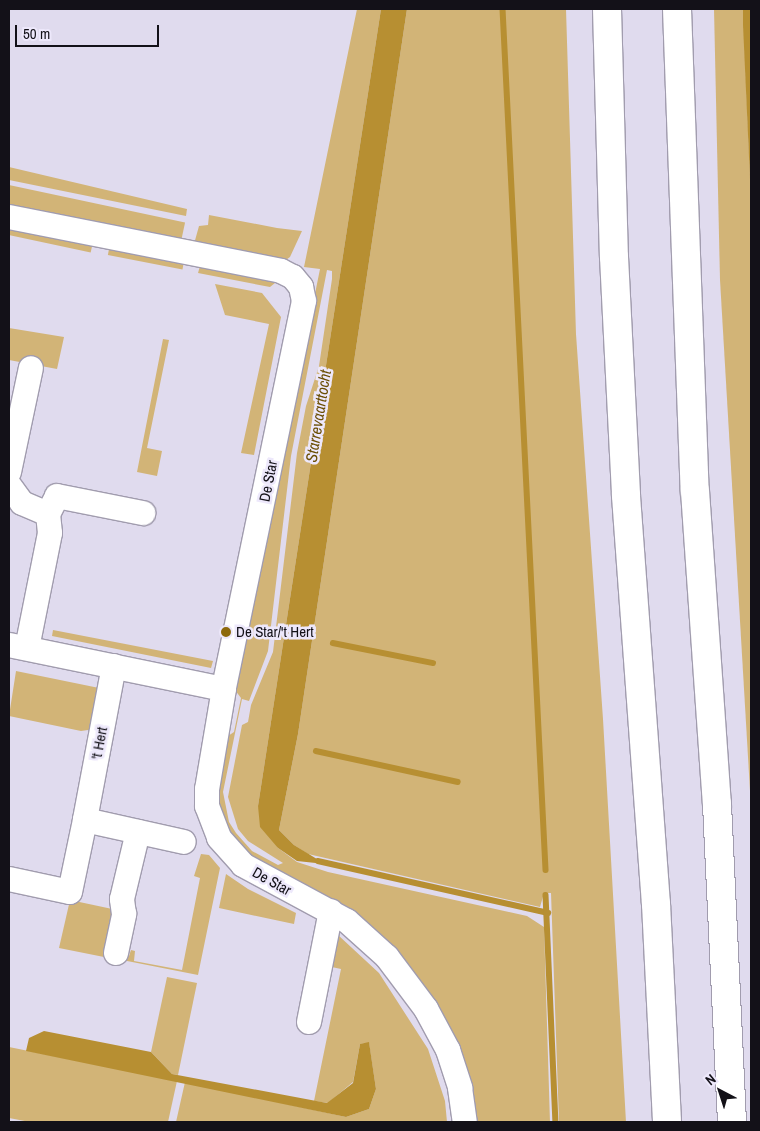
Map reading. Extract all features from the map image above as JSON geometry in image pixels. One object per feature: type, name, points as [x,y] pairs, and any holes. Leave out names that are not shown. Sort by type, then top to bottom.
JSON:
[{"type":"highway","points":[[606,9],[626,496],[656,904],[667,1122]]},
{"type":"highway","points":[[677,9],[695,491],[717,804],[732,1122]]},
{"type":"street","name":"De Star","points":[[9,217],[281,271],[293,277],[301,287],[304,301],[224,689],[207,789],[207,806],[215,829],[230,852],[243,865],[331,912],[375,944],[426,1009],[448,1050],[460,1088],[465,1122]]},
{"type":"street","points":[[9,472],[31,368]]},
{"type":"street","points":[[9,485],[22,503],[48,514]]},
{"type":"street","points":[[143,513],[57,496],[48,514],[50,533],[18,647],[224,689]]},
{"type":"street","name":"'t Hert","points":[[9,879],[70,892],[114,666]]},
{"type":"street","points":[[85,820],[184,842]]},
{"type":"street","points":[[116,953],[124,914],[122,899],[138,832]]},
{"type":"street","points":[[309,1022],[331,912]]},
{"type":"shaded area","points":[[357,9],[381,9],[258,806],[278,848],[297,862],[328,872],[527,916],[544,927],[550,1122],[475,1122],[470,1088],[458,1042],[415,974],[390,943],[361,917],[247,855],[223,824],[217,796],[225,738],[234,732],[241,698],[235,690],[320,269],[304,267]],"holes":[[[327,270],[332,271],[319,366],[306,406],[297,453],[273,652],[251,705],[248,722],[242,725],[228,797],[238,829],[248,841],[283,863],[278,865],[252,851],[236,833],[229,822],[223,792],[242,699],[249,701],[268,651],[291,456]]]},
{"type":"shaded area","points":[[381,9],[407,9],[298,734],[279,830],[294,845],[325,864],[297,861],[278,848],[260,827],[258,806]]},
{"type":"shaded area","points":[[407,9],[566,9],[576,334],[603,719],[626,1122],[559,1122],[551,893],[544,893],[540,907],[308,854],[294,845],[279,830],[298,734]]},
{"type":"shaded area","points":[[714,9],[743,9],[751,201],[751,808],[720,280]]},
{"type":"shaded area","points":[[743,9],[751,9],[751,201],[743,25]]},
{"type":"shaded area","points":[[9,167],[187,209],[186,216],[9,180]]},
{"type":"shaded area","points":[[9,185],[185,222],[181,243],[9,206]]},
{"type":"shaded area","points":[[209,215],[302,231],[290,257],[283,262],[194,244],[199,226],[208,225]]},
{"type":"shaded area","points":[[9,228],[92,246],[91,253],[9,235]]},
{"type":"shaded area","points":[[109,249],[184,264],[182,269],[108,255]]},
{"type":"shaded area","points":[[200,266],[275,283],[270,287],[198,273]]},
{"type":"shaded area","points":[[215,284],[262,293],[281,317],[254,455],[241,453],[269,324],[225,315]]},
{"type":"shaded area","points":[[9,328],[64,337],[57,369],[9,360]]},
{"type":"shaded area","points":[[163,339],[169,340],[147,448],[162,451],[157,476],[137,472]]},
{"type":"shaded area","points":[[53,630],[213,661],[211,668],[52,636]]},
{"type":"shaded area","points":[[16,671],[104,689],[95,729],[81,731],[9,716]]},
{"type":"shaded area","points":[[201,854],[209,855],[220,868],[198,975],[117,959],[118,954],[129,956],[131,950],[135,951],[134,961],[182,970],[200,878],[194,876]]},
{"type":"shaded area","points":[[226,874],[248,889],[296,913],[294,924],[219,908]]},
{"type":"shaded area","points":[[70,900],[117,910],[114,959],[59,948]]},
{"type":"shaded area","points":[[338,935],[379,973],[428,1049],[445,1101],[447,1122],[176,1122],[185,1082],[346,1117],[369,1109],[376,1089],[369,1043],[360,1044],[353,1082],[328,1103],[314,1101],[341,969],[327,966]]},
{"type":"shaded area","points":[[167,977],[197,983],[178,1075],[172,1074],[151,1052]]},
{"type":"shaded area","points":[[44,1031],[151,1052],[172,1074],[327,1103],[353,1083],[360,1044],[369,1042],[376,1089],[369,1109],[346,1117],[26,1051],[29,1038]]},
{"type":"shaded area","points":[[9,1047],[177,1081],[168,1122],[30,1122],[9,1118]]},
{"type":"waterway","points":[[503,9],[546,870]]},
{"type":"waterway","points":[[333,643],[433,663]]},
{"type":"waterway","points":[[316,751],[458,782]]},
{"type":"waterway","points":[[318,861],[548,913]]},
{"type":"waterway","points":[[546,895],[556,1122]]},
{"type":"place","name":"De Star/'t Hert","points":[[226,632]]},
{"type":"water label","name":"Starrevaarttocht","points":[[318,416]]}]
